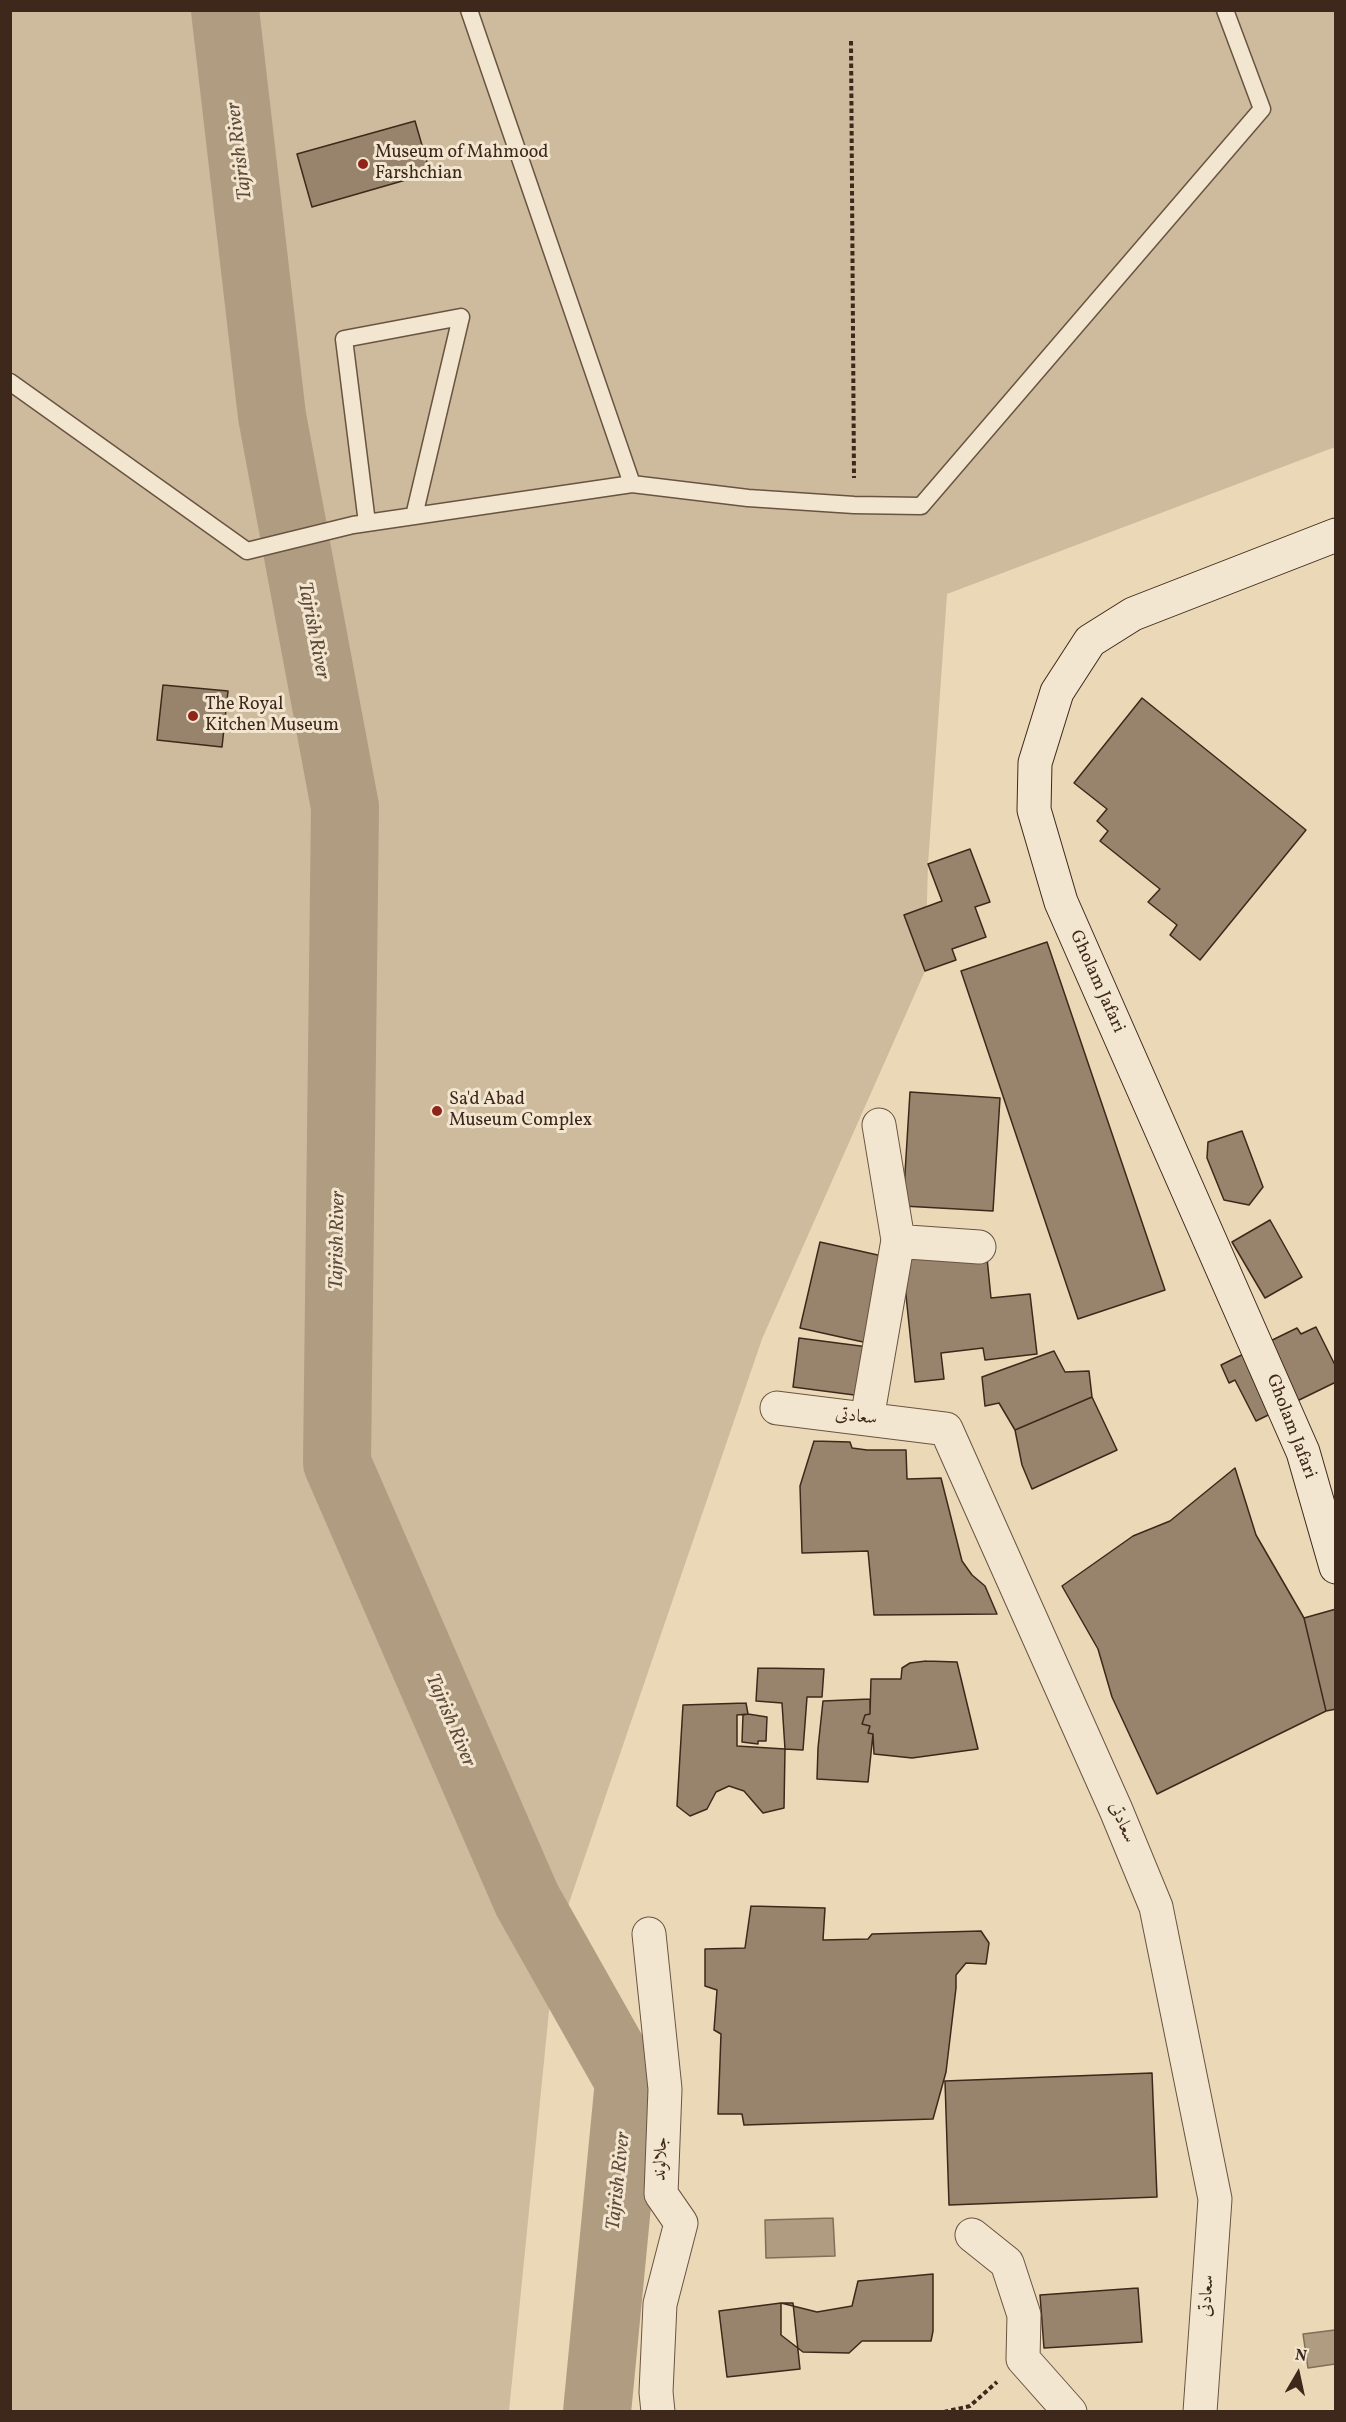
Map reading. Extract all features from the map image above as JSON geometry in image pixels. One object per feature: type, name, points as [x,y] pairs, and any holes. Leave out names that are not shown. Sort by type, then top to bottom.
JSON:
[{"type":"street","name":"Gholam Jafari","points":[[1335,535],[1133,614],[1090,641],[1057,692],[1035,763],[1034,810],[1061,902],[1303,1452],[1335,1567]]},
{"type":"street","points":[[867,1419],[898,1240],[879,1125]]},
{"type":"street","points":[[898,1240],[979,1247]]},
{"type":"street","name":"سعادتی","points":[[777,1408],[946,1429],[1111,1799],[1156,1907],[1215,2199],[1200,2412]]},
{"type":"street","name":"جلالوند","points":[[648,1934],[665,2089],[661,2194],[681,2223],[660,2304],[656,2392],[658,2412]]},
{"type":"street","points":[[972,2235],[1007,2263],[1024,2315],[1023,2360],[1070,2412]]},
{"type":"lane","points":[[469,10],[632,484]]},
{"type":"lane","points":[[10,382],[247,551],[360,524],[632,484],[748,498],[854,505],[921,506],[1262,109],[1225,10]]},
{"type":"lane","points":[[360,524],[344,339],[461,317],[414,516]]},
{"type":"path","points":[[851,41],[854,505]]},
{"type":"path","points":[[944,2412],[970,2406],[1023,2360]]},
{"type":"shaded area","name":"Sa'd Abad Museum Complex","points":[[11,11],[1335,11],[1335,447],[947,594],[928,864],[925,971],[762,1339],[556,1941],[509,2411],[11,2411]]},
{"type":"shaded area","points":[[833,2218],[835,2256],[766,2258],[765,2220]]},
{"type":"shaded area","points":[[1335,2330],[1335,2364],[1308,2368],[1303,2334]]},
{"type":"building","name":"Museum of Mahmood Farshchian","points":[[415,121],[430,173],[312,207],[297,154]]},
{"type":"building","name":"The Royal Kitchen Museum","points":[[163,685],[228,691],[222,747],[157,740]]},
{"type":"building","points":[[1142,698],[1306,830],[1200,960],[1170,935],[1177,925],[1148,902],[1160,889],[1100,841],[1108,831],[1097,821],[1107,809],[1074,783]]},
{"type":"building","points":[[970,849],[990,902],[975,907],[986,937],[952,949],[956,960],[925,971],[904,915],[942,901],[928,864]]},
{"type":"building","points":[[1047,942],[1165,1290],[1078,1319],[961,971]]},
{"type":"building","points":[[910,1092],[1000,1098],[993,1211],[903,1206]]},
{"type":"building","points":[[1242,1131],[1263,1187],[1249,1205],[1224,1200],[1207,1158],[1208,1142]]},
{"type":"building","points":[[1270,1220],[1302,1277],[1265,1298],[1232,1242]]},
{"type":"building","points":[[820,1242],[891,1258],[872,1344],[800,1328]]},
{"type":"building","points":[[986,1248],[991,1298],[1030,1294],[1037,1354],[985,1360],[983,1348],[941,1353],[944,1379],[915,1382],[902,1257]]},
{"type":"building","points":[[1316,1327],[1336,1367],[1336,1382],[1256,1421],[1235,1380],[1229,1383],[1221,1365],[1297,1328],[1301,1334]]},
{"type":"building","points":[[799,1338],[868,1347],[862,1396],[793,1387]]},
{"type":"building","points":[[1054,1351],[1065,1372],[1089,1371],[1092,1397],[1015,1430],[999,1403],[985,1406],[982,1377]]},
{"type":"building","points":[[1092,1397],[1117,1450],[1032,1489],[1022,1465],[1015,1430]]},
{"type":"building","points":[[814,1441],[850,1442],[852,1448],[867,1450],[906,1450],[907,1479],[941,1478],[962,1561],[972,1575],[985,1586],[997,1614],[874,1615],[868,1551],[802,1553],[800,1486]]},
{"type":"building","points":[[1235,1468],[1256,1535],[1304,1618],[1326,1711],[1157,1794],[1112,1697],[1098,1649],[1062,1586],[1133,1536],[1170,1521]]},
{"type":"building","points":[[1336,1609],[1336,1709],[1326,1711],[1304,1618]]},
{"type":"building","points":[[957,1662],[978,1749],[912,1758],[874,1754],[873,1734],[868,1733],[870,1726],[862,1724],[865,1715],[870,1714],[871,1679],[901,1679],[902,1668],[910,1663]]},
{"type":"building","points":[[758,1668],[824,1669],[822,1697],[807,1697],[803,1750],[785,1749],[782,1703],[756,1701]]},
{"type":"building","points":[[870,1699],[870,1714],[865,1715],[862,1724],[870,1726],[868,1733],[873,1734],[868,1782],[817,1779],[823,1701]]},
{"type":"building","points":[[746,1703],[748,1714],[737,1715],[737,1746],[785,1749],[784,1808],[763,1813],[744,1791],[729,1786],[716,1792],[707,1809],[690,1816],[677,1806],[683,1705]]},
{"type":"building","points":[[743,1715],[767,1717],[766,1741],[758,1741],[758,1744],[742,1742]]},
{"type":"building","points":[[751,1906],[825,1908],[823,1940],[868,1939],[872,1934],[981,1931],[989,1943],[986,1964],[966,1963],[956,1975],[946,2072],[933,2119],[744,2125],[742,2114],[718,2114],[721,2034],[714,2030],[717,1990],[705,1986],[705,1949],[745,1948]]},
{"type":"building","points":[[1152,2073],[1157,2197],[949,2205],[945,2081]]},
{"type":"building","points":[[933,2274],[931,2341],[862,2341],[849,2353],[803,2352],[781,2335],[781,2303],[817,2312],[852,2306],[858,2281]]},
{"type":"building","points":[[1138,2288],[1142,2342],[1044,2348],[1040,2295]]},
{"type":"building","points":[[793,2303],[800,2369],[727,2377],[719,2311]]},
{"type":"waterway","name":"Tajrish River","points":[[225,10],[272,416],[345,807],[337,1463],[527,1900],[629,2081],[597,2412]]},
{"type":"place","name":"Museum of Mahmood Farshchian","points":[[363,164]]},
{"type":"place","name":"The Royal Kitchen Museum","points":[[193,716]]},
{"type":"place","name":"Sa'd Abad Museum Complex","points":[[437,1111]]}]
